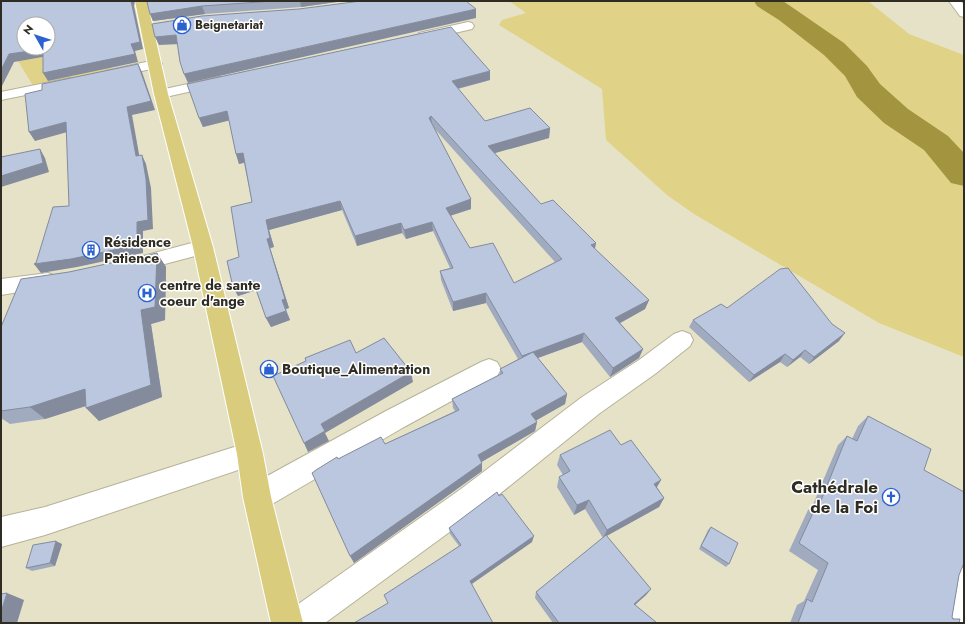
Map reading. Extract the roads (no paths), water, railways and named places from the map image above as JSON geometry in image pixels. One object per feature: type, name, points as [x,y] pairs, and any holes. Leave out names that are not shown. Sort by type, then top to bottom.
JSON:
[{"type":"main road","points":[[141,3],[153,27],[155,64],[161,94],[203,247],[250,454],[257,497],[287,623]]},
{"type":"street","points":[[955,1],[964,13]]},
{"type":"street","points":[[141,3],[156,2]]},
{"type":"street","points":[[412,39],[468,26]]},
{"type":"street","points":[[1,96],[155,64]]},
{"type":"street","points":[[161,94],[231,79]]},
{"type":"street","points":[[114,269],[203,247]]},
{"type":"street","points":[[1,287],[70,279]]},
{"type":"street","points":[[298,623],[472,498],[591,405],[647,367],[682,340]]},
{"type":"street","points":[[257,497],[395,419],[489,369]]},
{"type":"street","points":[[1,532],[45,521],[250,454]]},
{"type":"street","points":[[954,623],[961,582]]},
{"type":"waterway","points":[[766,1],[788,15],[834,49],[857,72],[868,90],[896,116],[936,143],[964,175]]},
{"type":"place","name":"Beignetariat","points":[[182,25]]},
{"type":"place","name":"Résidence Patience","points":[[91,250]]},
{"type":"place","name":"centre de sante coeur d'ange","points":[[147,293]]},
{"type":"place","name":"Boutique_Alimentation","points":[[269,369]]},
{"type":"place","name":"Cathédrale de la Foi","points":[[891,497]]}]
